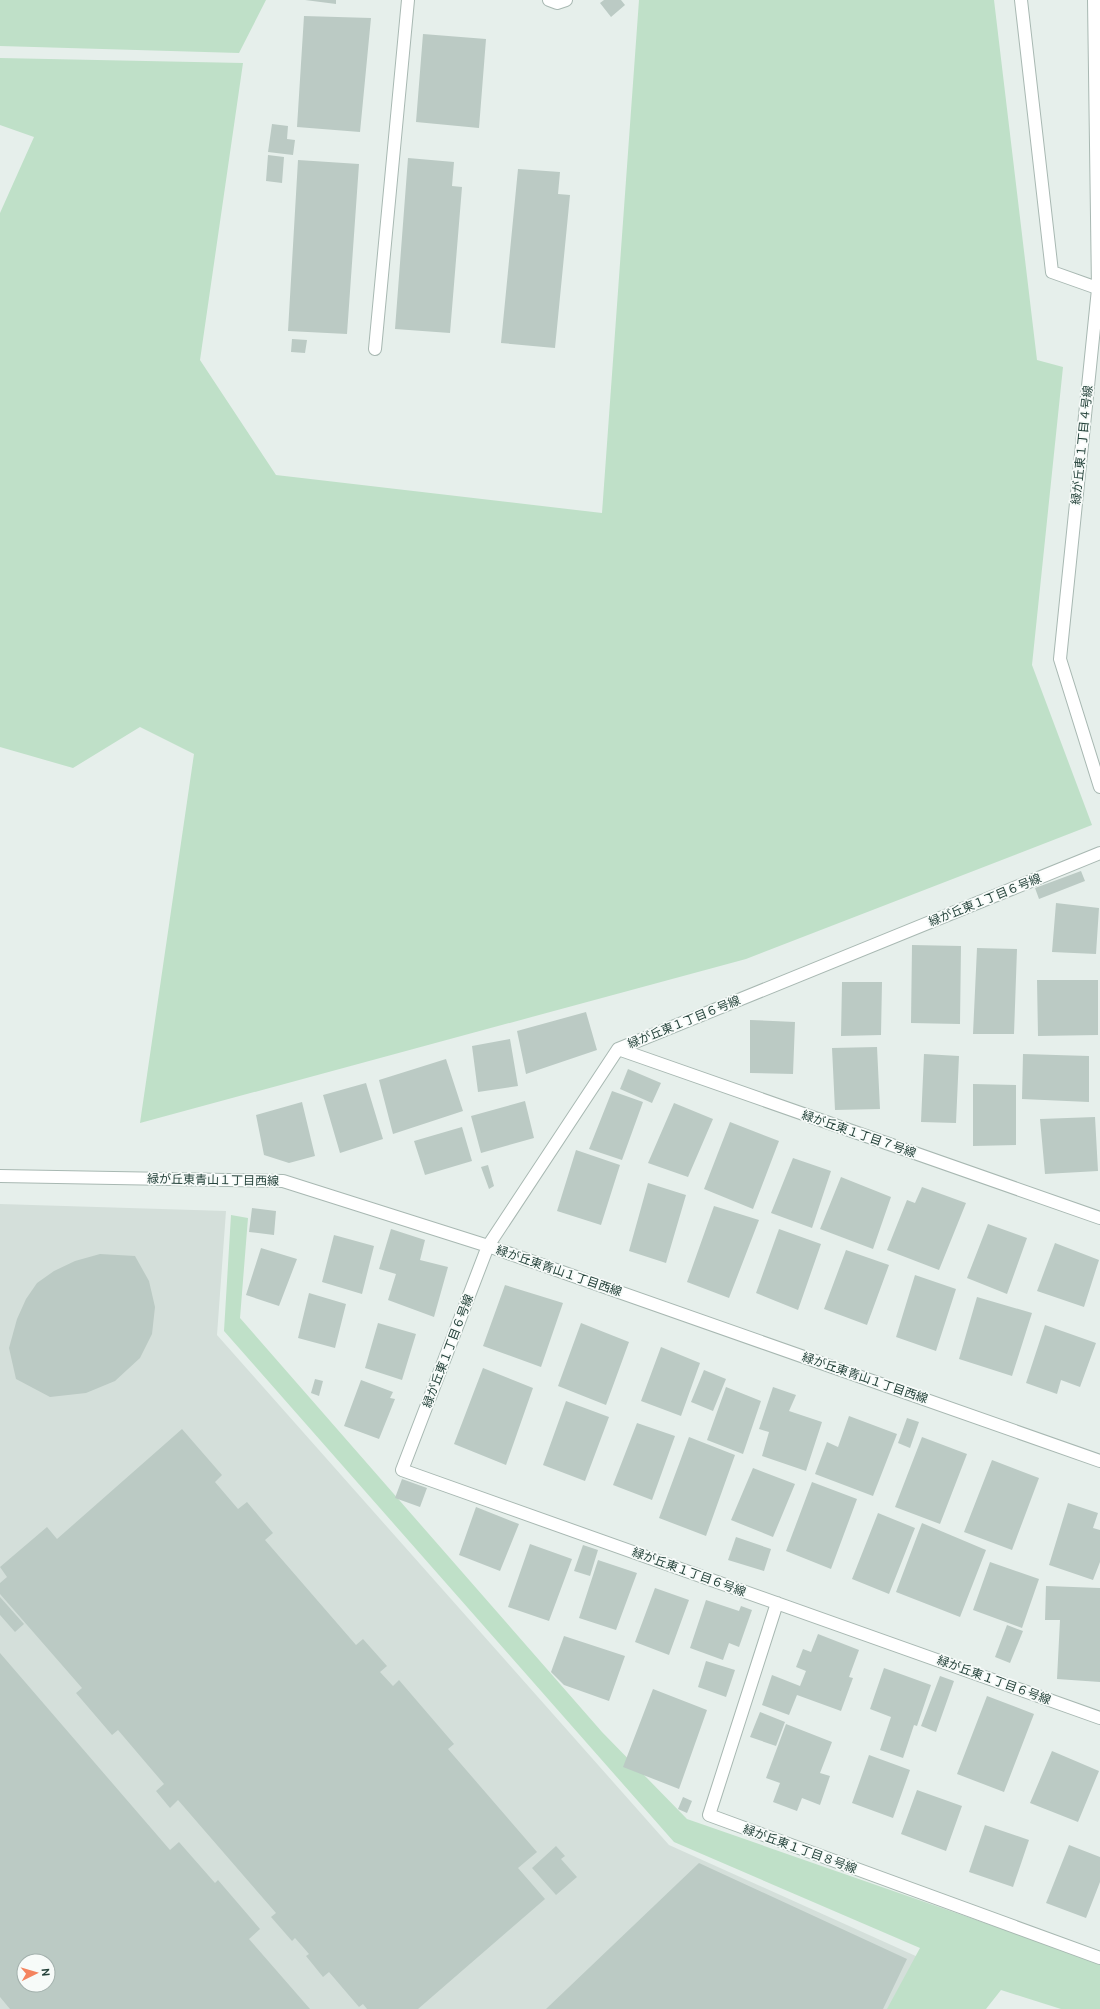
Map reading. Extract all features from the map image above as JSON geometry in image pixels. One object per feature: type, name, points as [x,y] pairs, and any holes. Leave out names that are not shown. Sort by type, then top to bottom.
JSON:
[{"type":"street","points":[[374,349],[408,0]]},
{"type":"street","points":[[549,0],[557,3],[566,0]]},
{"type":"street","points":[[1021,0],[1052,272],[1099,289]]},
{"type":"street","name":"緑が丘東１丁目４号線","points":[[1094,0],[1099,289],[1060,659],[1100,787]]},
{"type":"street","name":"緑が丘東１丁目６号線","points":[[1100,853],[618,1049],[488,1246],[402,1470],[1100,1718]]},
{"type":"street","name":"緑が丘東１丁目７号線","points":[[618,1049],[1100,1218]]},
{"type":"street","name":"緑が丘東青山１丁目西線","points":[[0,1176],[283,1181],[488,1246],[1100,1461]]},
{"type":"street","name":"緑が丘東１丁目８号線","points":[[777,1603],[709,1815],[1100,1958]]},
{"type":"shaded area","points":[[0,1204],[226,1211],[217,1335],[669,1845],[949,1971],[925,2009],[0,2009]]},
{"type":"green space","points":[[0,0],[266,0],[239,53],[0,46]]},
{"type":"green space","points":[[639,0],[994,0],[1037,360],[1063,367],[1032,665],[1092,825],[746,959],[140,1123],[194,754],[140,727],[73,768],[0,747],[0,213],[34,137],[0,125],[0,58],[243,63],[200,360],[276,475],[602,513]]},
{"type":"green space","points":[[231,1215],[248,1218],[240,1318],[602,1732],[687,1819],[1100,1963],[1100,2009],[1061,2009],[1001,1990],[986,2009],[887,2009],[920,1948],[674,1842],[224,1331]]},
{"type":"building","points":[[305,0],[336,0],[336,4]]},
{"type":"building","points":[[604,0],[621,0],[625,5],[611,17],[600,3]]},
{"type":"building","points":[[304,16],[371,18],[360,132],[297,127]]},
{"type":"building","points":[[423,34],[486,39],[479,128],[416,122]]},
{"type":"building","points":[[272,124],[288,126],[287,139],[295,140],[293,155],[268,152]]},
{"type":"building","points":[[268,155],[284,157],[282,183],[266,181]]},
{"type":"building","points":[[408,158],[454,162],[452,186],[462,187],[450,333],[395,329]]},
{"type":"building","points":[[298,160],[359,164],[347,334],[288,331]]},
{"type":"building","points":[[518,169],[560,172],[558,194],[570,195],[555,348],[501,343]]},
{"type":"building","points":[[292,339],[307,340],[305,353],[291,352]]},
{"type":"building","points":[[1081,871],[1085,881],[1039,899],[1035,888]]},
{"type":"building","points":[[1056,903],[1099,908],[1096,954],[1052,952]]},
{"type":"building","points":[[912,945],[961,946],[960,1024],[911,1023]]},
{"type":"building","points":[[977,948],[1017,949],[1014,1034],[973,1034]]},
{"type":"building","points":[[1037,980],[1098,980],[1098,1035],[1038,1036]]},
{"type":"building","points":[[842,982],[882,982],[881,1035],[841,1036]]},
{"type":"building","points":[[586,1012],[597,1050],[526,1074],[517,1031]]},
{"type":"building","points":[[750,1020],[795,1022],[793,1074],[750,1073]]},
{"type":"building","points":[[510,1039],[518,1086],[478,1092],[472,1046]]},
{"type":"building","points":[[877,1047],[880,1109],[835,1110],[832,1048]]},
{"type":"building","points":[[924,1054],[959,1056],[956,1123],[921,1122]]},
{"type":"building","points":[[1023,1054],[1089,1056],[1089,1102],[1022,1099]]},
{"type":"building","points":[[446,1059],[463,1111],[393,1134],[379,1080]]},
{"type":"building","points":[[628,1069],[661,1083],[652,1103],[620,1089]]},
{"type":"building","points":[[366,1083],[383,1139],[340,1153],[323,1095]]},
{"type":"building","points":[[973,1084],[1016,1085],[1016,1145],[973,1146]]},
{"type":"building","points":[[612,1091],[643,1102],[622,1160],[589,1149]]},
{"type":"building","points":[[525,1101],[534,1138],[481,1153],[471,1116]]},
{"type":"building","points":[[302,1102],[315,1156],[289,1163],[264,1155],[256,1115]]},
{"type":"building","points":[[674,1103],[713,1119],[688,1177],[648,1163]]},
{"type":"building","points":[[1095,1117],[1098,1171],[1045,1174],[1040,1119]]},
{"type":"building","points":[[730,1122],[779,1141],[753,1209],[704,1189]]},
{"type":"building","points":[[462,1127],[472,1161],[425,1175],[414,1141]]},
{"type":"building","points":[[576,1150],[620,1165],[601,1225],[557,1211]]},
{"type":"building","points":[[793,1158],[831,1171],[812,1228],[771,1213]]},
{"type":"building","points":[[488,1165],[494,1186],[489,1189],[481,1167]]},
{"type":"building","points":[[841,1177],[891,1197],[873,1249],[820,1229]]},
{"type":"building","points":[[648,1183],[686,1195],[666,1263],[629,1251]]},
{"type":"building","points":[[922,1187],[966,1203],[939,1270],[887,1250],[907,1200],[915,1203]]},
{"type":"building","points":[[714,1206],[759,1220],[729,1298],[687,1282]]},
{"type":"building","points":[[252,1208],[276,1211],[274,1235],[249,1232]]},
{"type":"building","points":[[988,1224],[1027,1238],[1007,1294],[967,1278]]},
{"type":"building","points":[[391,1229],[425,1240],[420,1260],[448,1267],[434,1317],[388,1300],[396,1274],[379,1269]]},
{"type":"building","points":[[779,1229],[821,1244],[798,1310],[756,1293]]},
{"type":"building","points":[[334,1235],[374,1246],[362,1294],[322,1282]]},
{"type":"building","points":[[1055,1243],[1099,1260],[1084,1307],[1037,1291]]},
{"type":"building","points":[[261,1248],[297,1259],[279,1306],[246,1295]]},
{"type":"building","points":[[846,1250],[889,1265],[867,1325],[824,1309]]},
{"type":"building","points":[[100,1254],[135,1256],[149,1281],[155,1307],[152,1334],[140,1358],[115,1381],[86,1393],[50,1397],[16,1379],[9,1348],[17,1319],[26,1299],[37,1283],[54,1271],[75,1261]]},
{"type":"building","points":[[915,1275],[956,1289],[936,1351],[896,1337]]},
{"type":"building","points":[[505,1285],[563,1303],[541,1367],[483,1346]]},
{"type":"building","points":[[309,1293],[346,1304],[335,1348],[298,1338]]},
{"type":"building","points":[[977,1297],[1032,1313],[1012,1376],[959,1359]]},
{"type":"building","points":[[378,1323],[416,1334],[402,1380],[365,1368]]},
{"type":"building","points":[[581,1323],[629,1342],[606,1405],[558,1386]]},
{"type":"building","points":[[1045,1325],[1096,1343],[1080,1387],[1061,1380],[1057,1394],[1026,1383]]},
{"type":"building","points":[[661,1347],[700,1363],[681,1416],[641,1401]]},
{"type":"building","points":[[483,1368],[533,1388],[506,1465],[454,1444]]},
{"type":"building","points":[[704,1370],[726,1379],[713,1411],[691,1402]]},
{"type":"building","points":[[315,1379],[323,1381],[319,1396],[311,1393]]},
{"type":"building","points":[[361,1380],[393,1392],[390,1398],[395,1399],[379,1439],[344,1426]]},
{"type":"building","points":[[726,1387],[761,1401],[743,1454],[707,1440]]},
{"type":"building","points":[[773,1387],[796,1395],[789,1411],[822,1422],[806,1471],[762,1456],[769,1432],[759,1429]]},
{"type":"building","points":[[566,1401],[609,1417],[585,1481],[543,1465]]},
{"type":"building","points":[[849,1416],[897,1434],[873,1496],[815,1474],[827,1442],[838,1447]]},
{"type":"building","points":[[907,1418],[919,1422],[910,1448],[898,1443]]},
{"type":"building","points":[[637,1423],[675,1436],[652,1500],[613,1485]]},
{"type":"building","points":[[182,1429],[222,1475],[215,1482],[238,1509],[247,1502],[273,1533],[265,1540],[356,1645],[363,1639],[387,1666],[380,1672],[393,1686],[399,1680],[454,1744],[448,1749],[537,1852],[518,1868],[545,1899],[418,2009],[367,2009],[363,2004],[359,2007],[329,1972],[323,1977],[306,1956],[309,1954],[295,1938],[292,1941],[271,1917],[276,1913],[178,1800],[170,1808],[156,1791],[164,1784],[118,1730],[112,1735],[76,1693],[82,1688],[0,1594],[0,1583],[7,1577],[0,1567],[47,1527],[57,1539]]},
{"type":"building","points":[[689,1437],[735,1455],[706,1536],[659,1518]]},
{"type":"building","points":[[922,1437],[967,1454],[940,1524],[895,1507]]},
{"type":"building","points":[[992,1460],[1039,1478],[1012,1550],[964,1532]]},
{"type":"building","points":[[753,1468],[795,1484],[773,1537],[731,1520]]},
{"type":"building","points":[[402,1479],[427,1488],[420,1507],[395,1498]]},
{"type":"building","points":[[812,1482],[857,1499],[831,1569],[786,1551]]},
{"type":"building","points":[[1068,1503],[1098,1513],[1093,1528],[1100,1530],[1100,1562],[1093,1580],[1049,1565]]},
{"type":"building","points":[[476,1507],[519,1524],[500,1571],[459,1555]]},
{"type":"building","points":[[878,1513],[915,1528],[889,1594],[852,1579]]},
{"type":"building","points":[[922,1523],[986,1550],[960,1617],[896,1592]]},
{"type":"building","points":[[736,1537],[771,1549],[764,1571],[728,1560]]},
{"type":"building","points":[[530,1544],[572,1559],[549,1621],[508,1607]]},
{"type":"building","points":[[583,1545],[598,1550],[590,1576],[574,1571]]},
{"type":"building","points":[[598,1560],[637,1573],[616,1630],[579,1618]]},
{"type":"building","points":[[990,1562],[1039,1579],[1022,1628],[973,1610]]},
{"type":"building","points":[[1046,1586],[1100,1588],[1100,1682],[1057,1679],[1060,1620],[1045,1620]]},
{"type":"building","points":[[655,1588],[689,1600],[669,1655],[635,1642]]},
{"type":"building","points":[[0,1597],[24,1624],[15,1632],[0,1615]]},
{"type":"building","points":[[706,1600],[739,1611],[741,1606],[752,1610],[739,1647],[729,1643],[723,1660],[690,1648]]},
{"type":"building","points":[[1007,1625],[1023,1631],[1010,1663],[995,1657]]},
{"type":"building","points":[[818,1634],[859,1650],[849,1677],[853,1678],[841,1711],[797,1695],[789,1715],[762,1705],[772,1675],[800,1686],[806,1671],[796,1667],[803,1649],[811,1652]]},
{"type":"building","points":[[564,1636],[625,1656],[609,1701],[564,1685],[551,1672]]},
{"type":"building","points":[[0,1653],[170,1850],[179,1842],[215,1883],[218,1880],[260,1929],[249,1939],[310,2009],[10,2009],[0,1997]]},
{"type":"building","points":[[706,1661],[735,1670],[726,1697],[698,1687]]},
{"type":"building","points":[[884,1668],[931,1685],[917,1726],[914,1725],[903,1758],[880,1750],[891,1717],[870,1709]]},
{"type":"building","points":[[940,1676],[954,1681],[936,1732],[921,1726]]},
{"type":"building","points":[[653,1689],[707,1710],[679,1789],[623,1767]]},
{"type":"building","points":[[987,1696],[1034,1714],[1004,1792],[957,1774]]},
{"type":"building","points":[[760,1712],[785,1722],[776,1746],[750,1737]]},
{"type":"building","points":[[786,1724],[832,1742],[820,1773],[830,1776],[820,1805],[802,1798],[797,1811],[773,1802],[780,1783],[766,1778]]},
{"type":"building","points":[[1052,1751],[1099,1771],[1078,1822],[1030,1803]]},
{"type":"building","points":[[869,1755],[910,1770],[893,1818],[852,1803]]},
{"type":"building","points":[[917,1790],[962,1806],[946,1851],[901,1834]]},
{"type":"building","points":[[683,1797],[692,1801],[687,1813],[678,1809]]},
{"type":"building","points":[[985,1825],[1029,1840],[1013,1887],[969,1872]]},
{"type":"building","points":[[1069,1845],[1100,1857],[1100,1882],[1086,1918],[1046,1903]]},
{"type":"building","points":[[556,1846],[565,1856],[561,1859],[577,1877],[556,1895],[532,1868]]},
{"type":"building","points":[[699,1863],[907,1959],[883,2009],[546,2009]]}]
